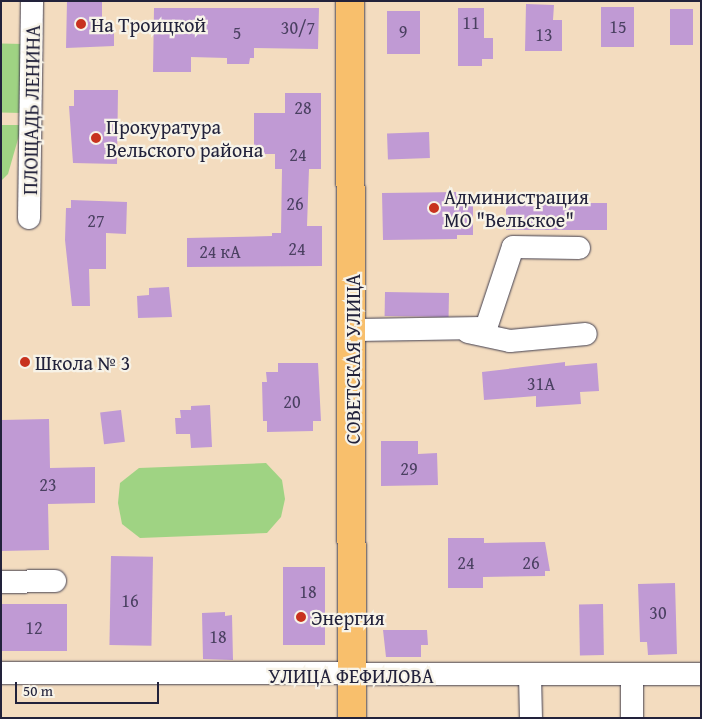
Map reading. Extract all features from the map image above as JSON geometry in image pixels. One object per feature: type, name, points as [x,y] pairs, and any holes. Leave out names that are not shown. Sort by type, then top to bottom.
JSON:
[{"type":"main road","name":"СОВЕТСКАЯ УЛИЦА","points":[[350,1],[353,330],[352,718]]},
{"type":"street","name":"ПЛОЩАДЬ ЛЕНИНА","points":[[28,218],[32,1]]},
{"type":"street","points":[[353,330],[486,328],[513,247],[578,248]]},
{"type":"street","points":[[456,329],[510,341],[586,334]]},
{"type":"street","points":[[1,582],[55,581]]},
{"type":"street","name":"УЛИЦА ФЕФИЛОВА","points":[[1,673],[701,674]]},
{"type":"street","points":[[632,674],[632,718]]},
{"type":"street","points":[[530,675],[531,718]]},
{"type":"green space","points":[[1,44],[23,44],[22,113],[1,113]]},
{"type":"green space","points":[[1,125],[22,125],[8,174],[1,181]]},
{"type":"green space","points":[[266,463],[282,480],[285,499],[281,517],[267,533],[140,538],[122,524],[118,503],[120,483],[139,468]]},
{"type":"building","points":[[67,1],[102,2],[102,28],[114,28],[114,46],[66,48]]},
{"type":"building","points":[[526,4],[554,5],[553,20],[562,20],[562,51],[525,51]]},
{"type":"building","points":[[601,7],[634,7],[634,47],[601,47]]},
{"type":"building","points":[[154,8],[319,8],[318,49],[254,48],[254,58],[250,58],[249,64],[227,64],[227,58],[191,57],[191,72],[153,72]]},
{"type":"building","points":[[458,8],[484,8],[484,38],[493,38],[493,59],[482,59],[482,66],[458,66]]},
{"type":"building","points":[[670,9],[693,9],[693,45],[670,45]]},
{"type":"building","points":[[387,11],[420,11],[420,54],[387,54]]},
{"type":"building","points":[[74,90],[118,90],[117,164],[73,163],[69,106],[74,106]]},
{"type":"building","points":[[285,93],[321,93],[321,169],[309,169],[307,226],[322,226],[322,266],[187,267],[187,238],[272,236],[272,233],[281,233],[282,169],[275,169],[275,154],[254,154],[254,113],[285,113]]},
{"type":"building","points":[[429,132],[430,158],[388,159],[387,133]]},
{"type":"building","points":[[460,192],[460,204],[473,203],[473,235],[457,235],[457,239],[383,240],[382,193]]},
{"type":"building","points":[[71,200],[127,202],[126,234],[106,233],[106,269],[89,269],[90,306],[72,306],[65,240],[66,208],[71,208]]},
{"type":"building","points":[[506,203],[607,203],[607,230],[506,230]]},
{"type":"building","points":[[169,287],[172,317],[138,318],[137,296],[149,295],[149,288]]},
{"type":"building","points":[[385,292],[449,293],[449,317],[385,316]]},
{"type":"building","points":[[565,362],[565,366],[597,363],[599,391],[580,392],[581,404],[536,407],[536,396],[484,400],[482,372]]},
{"type":"building","points":[[278,363],[318,363],[321,421],[313,421],[313,431],[267,432],[267,421],[263,421],[262,382],[267,382],[266,372],[278,372]]},
{"type":"building","points":[[210,405],[212,447],[191,448],[190,434],[176,434],[175,418],[181,418],[180,410],[191,410],[191,406]]},
{"type":"building","points":[[121,410],[125,442],[104,444],[100,413]]},
{"type":"building","points":[[49,419],[50,468],[95,467],[95,503],[48,504],[49,550],[1,551],[1,420]]},
{"type":"building","points":[[381,441],[418,441],[418,454],[437,453],[438,485],[381,486]]},
{"type":"building","points":[[448,538],[484,538],[484,543],[545,542],[550,571],[545,571],[545,576],[483,577],[483,588],[448,588]]},
{"type":"building","points":[[111,556],[153,557],[151,646],[109,645]]},
{"type":"building","points":[[283,567],[325,567],[325,645],[283,645]]},
{"type":"building","points":[[675,583],[677,654],[648,655],[647,642],[640,642],[638,584]]},
{"type":"building","points":[[1,604],[67,604],[67,651],[1,651]]},
{"type":"building","points":[[579,604],[603,604],[604,655],[580,655]]},
{"type":"building","points":[[225,612],[225,616],[232,615],[233,660],[203,659],[202,613]]},
{"type":"building","points":[[383,630],[427,630],[428,645],[421,645],[421,657],[386,657]]},
{"type":"place","name":"На Троицкой","points":[[81,24]]},
{"type":"place","name":"Прокуратура Вельского района","points":[[96,138]]},
{"type":"place","name":"Администрация МО \"Вельское\"","points":[[434,208]]},
{"type":"place","name":"Школа № 3","points":[[25,362]]},
{"type":"place","name":"Энергия","points":[[301,617]]}]
